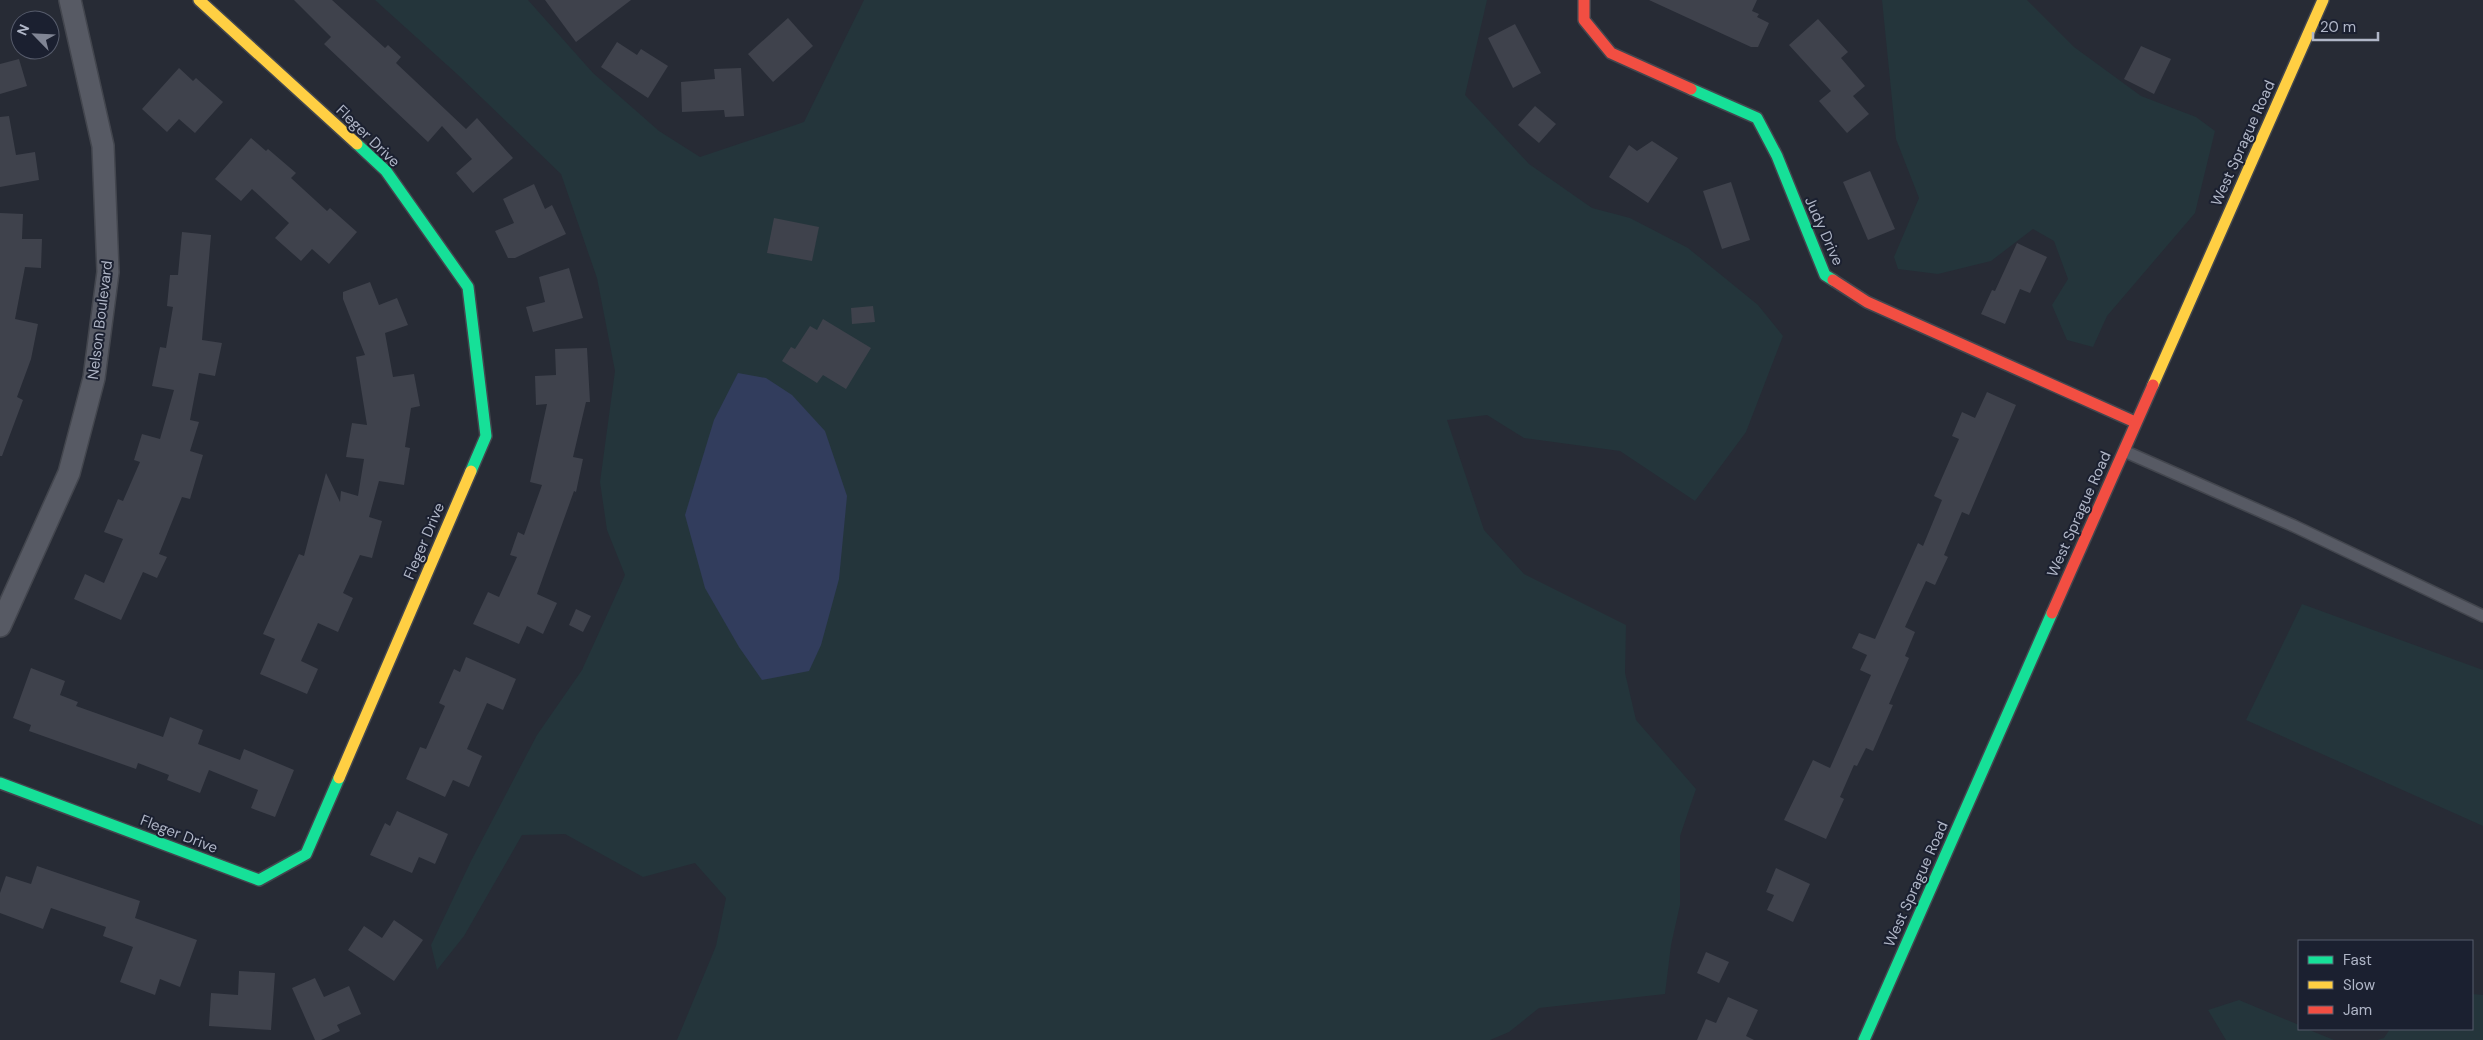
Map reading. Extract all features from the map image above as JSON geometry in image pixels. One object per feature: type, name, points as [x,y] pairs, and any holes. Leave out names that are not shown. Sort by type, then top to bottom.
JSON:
[{"type":"street","name":"Nelson Boulevard","points":[[0,626],[69,473],[94,378],[108,272],[103,146],[70,0]]},
{"type":"street","name":"Fleger Drive","points":[[0,783],[259,880],[306,854],[486,436],[468,287],[386,171],[199,0]]},
{"type":"street","name":"Judy Drive","points":[[1584,0],[1584,20],[1611,52],[1757,118],[1777,156],[1807,234],[1826,275],[1867,302],[2136,422]]},
{"type":"street","name":"West Sprague Road","points":[[1864,1040],[2323,0]]},
{"type":"lane","points":[[2123,450],[2294,526],[2483,616]]},
{"type":"shaded area","points":[[375,0],[528,0],[593,73],[659,131],[700,157],[804,122],[864,0],[1487,0],[1465,95],[1529,164],[1592,208],[1630,218],[1688,248],[1758,305],[1783,336],[1746,432],[1695,501],[1620,451],[1524,438],[1487,415],[1447,420],[1484,530],[1524,574],[1626,625],[1625,673],[1636,720],[1696,789],[1680,836],[1680,905],[1671,945],[1665,994],[1539,1008],[1509,1032],[1490,1040],[677,1040],[716,946],[726,898],[695,863],[643,877],[565,834],[522,835],[464,936],[437,970],[431,945],[471,861],[537,735],[582,670],[625,575],[607,530],[600,482],[615,371],[597,278],[561,174],[457,74]]},
{"type":"shaded area","points":[[1882,0],[2027,0],[2074,47],[2141,96],[2196,117],[2215,131],[2195,213],[2107,316],[2093,347],[2067,340],[2052,305],[2068,279],[2054,241],[2033,229],[1991,261],[1938,274],[1898,269],[1894,257],[1919,198],[1896,139]]},
{"type":"shaded area","points":[[2302,604],[2483,670],[2483,826],[2246,720]]},
{"type":"shaded area","points":[[2473,994],[2483,995],[2483,1040],[2377,1040],[2384,1038],[2389,1030],[2473,1030]]},
{"type":"shaded area","points":[[2239,1000],[2298,1025],[2298,1030],[2309,1030],[2334,1040],[2226,1040],[2208,1010]]},
{"type":"water","points":[[738,373],[766,378],[792,395],[825,431],[847,496],[839,579],[821,645],[809,671],[762,680],[739,647],[705,588],[685,515],[714,420]]},
{"type":"building","points":[[294,0],[332,0],[385,48],[388,45],[401,57],[396,63],[466,129],[477,118],[513,158],[473,193],[456,173],[472,159],[442,126],[428,142],[324,44],[331,37]]},
{"type":"building","points":[[545,0],[631,0],[576,42]]},
{"type":"building","points":[[1649,0],[1757,0],[1752,11],[1759,14],[1757,17],[1769,23],[1758,47],[1751,47]]},
{"type":"building","points":[[788,18],[813,46],[773,82],[748,54]]},
{"type":"building","points":[[1818,19],[1848,52],[1841,58],[1865,86],[1853,96],[1869,114],[1847,133],[1819,101],[1831,91],[1789,45]]},
{"type":"building","points":[[1515,24],[1541,73],[1513,88],[1488,38]]},
{"type":"building","points":[[617,42],[637,55],[641,49],[668,66],[648,98],[601,67]]},
{"type":"building","points":[[2141,46],[2171,59],[2154,94],[2124,79]]},
{"type":"building","points":[[19,60],[27,86],[0,94],[0,64]]},
{"type":"building","points":[[179,68],[193,81],[196,78],[223,102],[195,133],[179,119],[167,132],[142,109]]},
{"type":"building","points":[[741,68],[744,116],[725,117],[724,110],[682,112],[681,82],[715,79],[714,69]]},
{"type":"building","points":[[1535,106],[1556,124],[1539,143],[1518,125]]},
{"type":"building","points":[[9,116],[16,155],[35,152],[39,180],[0,187],[0,117]]},
{"type":"building","points":[[251,138],[266,151],[268,149],[296,173],[291,178],[327,211],[330,208],[357,232],[329,264],[312,249],[301,261],[275,238],[289,223],[252,189],[241,201],[215,179]]},
{"type":"building","points":[[1652,141],[1678,158],[1648,203],[1609,177],[1629,145],[1637,151]]},
{"type":"building","points":[[1870,171],[1895,229],[1868,240],[1843,182]]},
{"type":"building","points":[[1731,182],[1750,240],[1722,249],[1703,191]]},
{"type":"building","points":[[534,184],[545,209],[552,205],[566,234],[515,258],[508,258],[495,231],[514,223],[503,199]]},
{"type":"building","points":[[0,213],[23,214],[22,239],[42,239],[41,268],[25,267],[15,319],[38,324],[31,359],[17,397],[23,400],[2,456],[0,456]]},
{"type":"building","points":[[774,218],[819,227],[812,261],[767,253]]},
{"type":"building","points":[[182,232],[211,235],[202,340],[222,343],[215,376],[199,373],[190,420],[199,422],[190,451],[203,455],[190,499],[182,497],[159,554],[167,557],[157,578],[143,572],[121,620],[74,599],[85,574],[104,583],[123,539],[104,532],[118,499],[123,501],[140,462],[134,460],[142,434],[160,439],[174,390],[152,386],[160,347],[166,348],[173,307],[167,306],[170,275],[178,275]]},
{"type":"building","points":[[2017,243],[2047,257],[2030,293],[2020,289],[2005,324],[1981,314],[1992,290],[1995,291]]},
{"type":"building","points":[[569,268],[583,318],[533,332],[526,307],[545,302],[539,277]]},
{"type":"building","points":[[370,282],[379,305],[397,298],[408,325],[385,333],[393,377],[414,374],[420,406],[411,408],[405,447],[410,448],[404,485],[379,481],[369,517],[382,521],[372,558],[360,555],[343,593],[353,598],[338,632],[318,623],[301,661],[318,669],[307,694],[260,674],[275,639],[263,634],[299,554],[304,556],[326,473],[340,502],[341,491],[358,496],[364,459],[346,457],[352,423],[367,425],[356,357],[365,355],[343,299],[343,292]]},
{"type":"building","points":[[873,306],[875,322],[852,324],[851,308]]},
{"type":"building","points":[[823,319],[871,348],[846,389],[823,375],[817,383],[782,361],[791,347],[795,349],[810,326],[817,330]]},
{"type":"building","points":[[587,348],[590,402],[586,402],[573,457],[583,459],[576,492],[574,491],[537,594],[557,603],[543,634],[527,626],[519,644],[473,624],[488,592],[499,597],[517,557],[510,555],[518,532],[524,535],[542,485],[530,482],[547,404],[536,405],[535,376],[556,375],[555,349]]},
{"type":"building","points":[[1987,392],[2016,405],[1969,515],[1962,512],[1944,555],[1948,557],[1935,585],[1926,581],[1905,627],[1915,632],[1905,656],[1909,658],[1889,704],[1893,705],[1873,751],[1866,748],[1857,766],[1854,765],[1840,797],[1844,799],[1826,839],[1784,820],[1813,760],[1830,768],[1871,675],[1860,670],[1867,655],[1852,648],[1859,633],[1875,639],[1918,543],[1923,546],[1942,500],[1934,496],[1959,439],[1952,436],[1962,412],[1975,418]]},
{"type":"building","points":[[576,609],[591,616],[583,632],[569,625]]},
{"type":"building","points":[[466,657],[516,679],[503,710],[487,703],[467,749],[482,756],[469,787],[453,780],[445,797],[406,779],[420,747],[426,749],[445,706],[439,703],[454,669],[460,672]]},
{"type":"building","points":[[31,668],[65,681],[60,695],[78,702],[76,706],[163,737],[170,717],[203,730],[198,744],[240,760],[244,749],[294,770],[275,817],[251,808],[258,790],[209,770],[200,793],[167,780],[169,775],[138,763],[136,769],[29,731],[31,725],[13,718]]},
{"type":"building","points":[[397,811],[448,834],[435,864],[419,857],[412,873],[370,855],[385,823],[390,826]]},
{"type":"building","points":[[37,866],[140,901],[135,918],[197,940],[180,987],[160,979],[155,995],[120,982],[133,947],[103,936],[106,927],[51,908],[43,929],[0,913],[0,893],[6,876],[31,884]]},
{"type":"building","points":[[1776,868],[1810,884],[1793,922],[1767,910],[1774,895],[1766,892]]},
{"type":"building","points":[[394,920],[423,940],[394,981],[348,950],[364,926],[382,938]]},
{"type":"building","points":[[1706,952],[1729,962],[1719,983],[1697,973]]},
{"type":"building","points":[[239,971],[275,973],[271,1030],[209,1026],[211,993],[238,995]]},
{"type":"building","points":[[315,978],[324,997],[349,986],[361,1014],[337,1025],[340,1031],[321,1040],[315,1040],[292,988]]},
{"type":"building","points":[[1728,997],[1758,1010],[1746,1036],[1754,1040],[1697,1040],[1706,1019],[1716,1023]]},
{"type":"traffic: fast","points":[[1691,89],[1757,118],[1777,156],[1825,275],[1833,280]]},
{"type":"traffic: fast","points":[[357,144],[386,171],[468,287],[486,436],[471,471]]},
{"type":"traffic: fast","points":[[1864,1040],[2052,613]]},
{"type":"traffic: fast","points":[[0,783],[259,880],[306,854],[339,778]]},
{"type":"traffic: slow","points":[[199,0],[357,144]]},
{"type":"traffic: slow","points":[[2153,385],[2323,0]]},
{"type":"traffic: slow","points":[[339,778],[471,471]]},
{"type":"traffic: jam","points":[[1584,0],[1584,20],[1611,53],[1691,89]]},
{"type":"traffic: jam","points":[[1833,280],[1867,302],[2135,422]]},
{"type":"traffic: jam","points":[[2052,613],[2153,385]]}]
